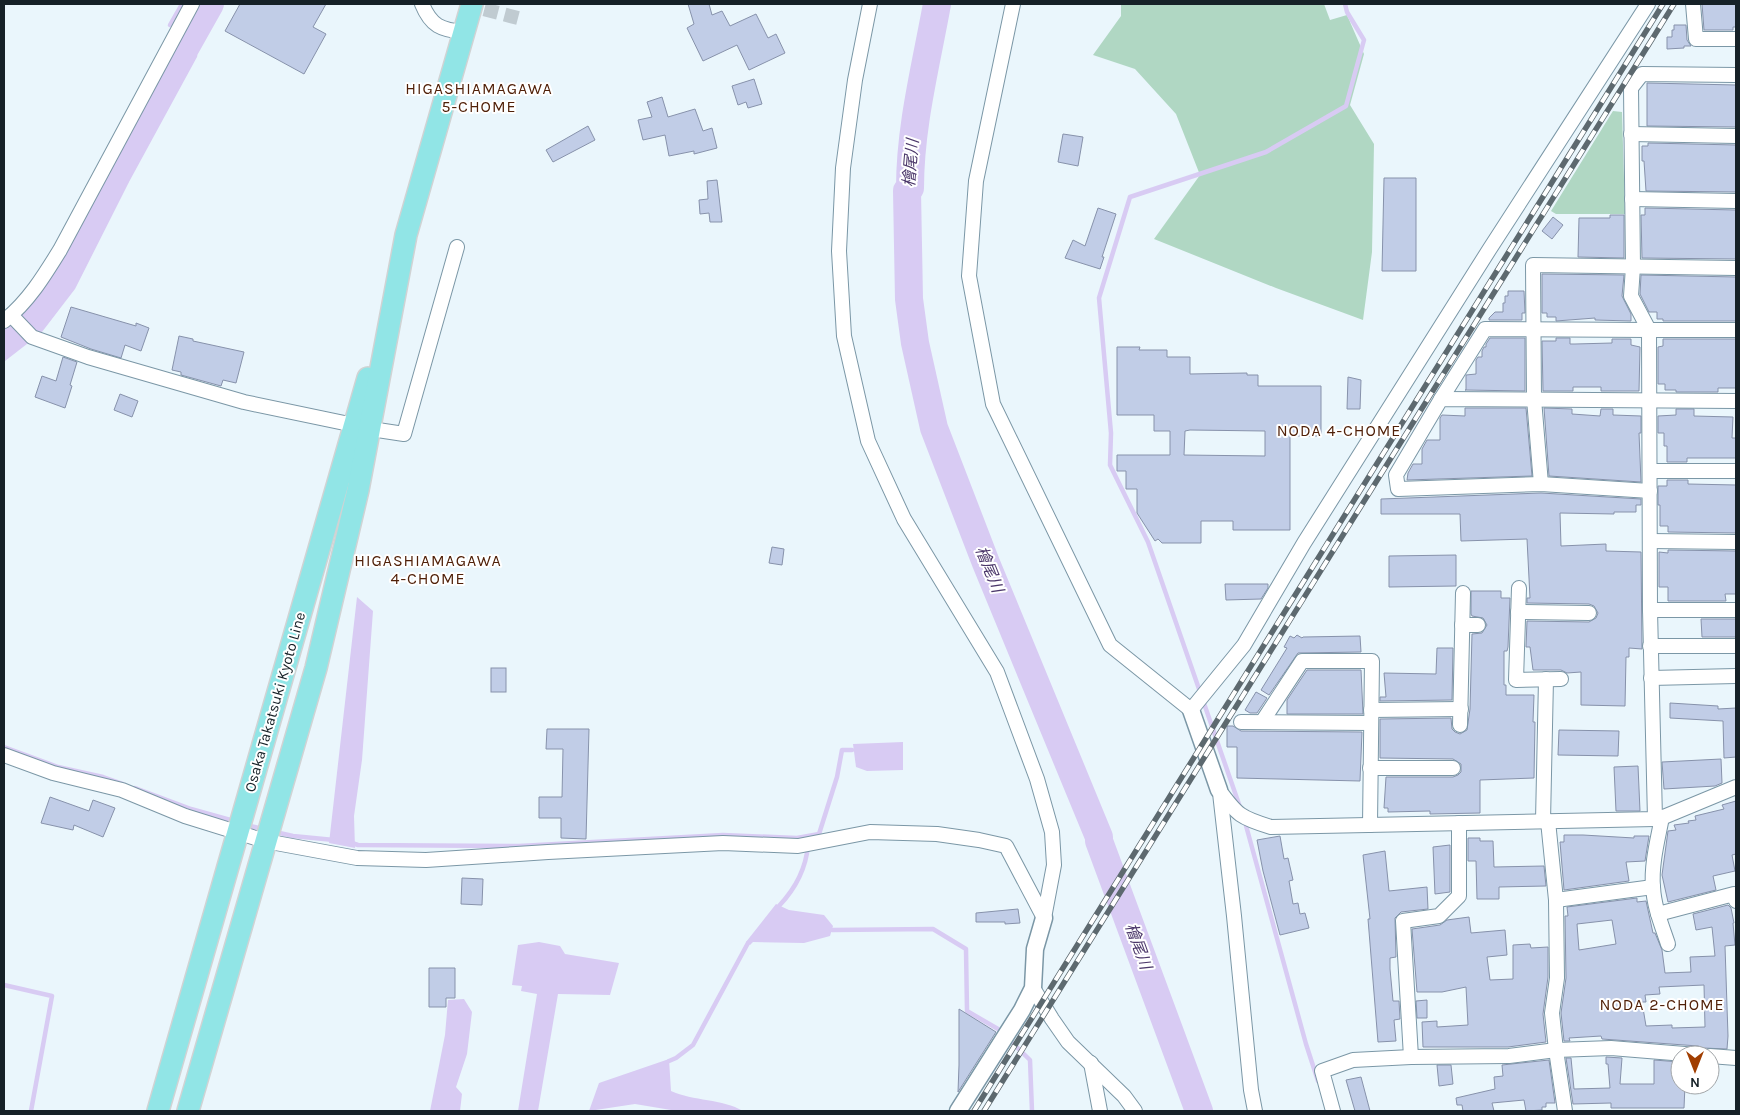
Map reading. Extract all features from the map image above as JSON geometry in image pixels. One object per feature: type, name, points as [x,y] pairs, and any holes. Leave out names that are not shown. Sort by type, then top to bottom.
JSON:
[{"type":"main road","name":"Osaka Takatsuki Kyoto Line","points":[[158,1111],[238,833],[362,427],[406,236],[472,4]]},
{"type":"main road","name":"Osaka Takatsuki Kyoto Line","points":[[188,1111],[316,668],[356,500],[362,427]]},
{"type":"street","points":[[192,4],[60,250],[37,287],[8,318],[32,337],[88,357],[244,402],[404,434],[457,247]]},
{"type":"street","points":[[422,4],[426,15],[444,30],[464,32]]},
{"type":"street","points":[[870,4],[855,80],[843,168],[839,251],[844,336],[868,441],[904,519],[998,672],[1037,779],[1052,832],[1054,865],[1044,918],[1035,949],[1033,988],[1022,1010],[958,1111]]},
{"type":"street","points":[[1013,4],[976,181],[969,276],[992,404],[1110,645],[1191,710],[1219,790],[1234,916],[1251,1090],[1256,1111]]},
{"type":"street","points":[[1191,710],[1244,645],[1304,544],[1489,250],[1648,4]]},
{"type":"street","points":[[1693,4],[1696,39],[1736,39]]},
{"type":"street","points":[[1668,944],[1658,914],[1653,886],[1658,818],[1650,646],[1649,330],[1632,296],[1631,88],[1642,74],[1736,75]]},
{"type":"street","points":[[1632,134],[1736,136]]},
{"type":"street","points":[[1632,199],[1736,201]]},
{"type":"street","points":[[1541,484],[1534,399],[1533,265],[1736,268]]},
{"type":"street","points":[[1650,491],[1541,484],[1398,489],[1396,475],[1485,329],[1736,330]]},
{"type":"street","points":[[1441,399],[1736,401]]},
{"type":"street","points":[[1650,471],[1736,471]]},
{"type":"street","points":[[1650,541],[1736,542]]},
{"type":"street","points":[[1519,588],[1516,680],[1561,679]]},
{"type":"street","points":[[1460,725],[1463,593]]},
{"type":"street","points":[[1650,610],[1736,610]]},
{"type":"street","points":[[1518,612],[1590,613]]},
{"type":"street","points":[[1462,625],[1478,625]]},
{"type":"street","points":[[1650,646],[1736,646]]},
{"type":"street","points":[[1262,722],[1302,661],[1372,661],[1370,825]]},
{"type":"street","points":[[1651,678],[1736,676]]},
{"type":"street","points":[[1546,679],[1545,821],[1556,900],[1557,978],[1552,1013],[1565,1111]]},
{"type":"street","points":[[1241,722],[1371,716],[1461,709]]},
{"type":"street","points":[[4,755],[53,774],[122,790],[185,816],[265,841],[357,858],[426,860],[723,843],[798,846],[870,832],[937,834],[979,840],[1006,846],[1044,918]]},
{"type":"street","points":[[1370,768],[1453,768]]},
{"type":"street","points":[[1219,790],[1234,810],[1250,821],[1271,826],[1658,818],[1736,787]]},
{"type":"street","points":[[1411,1057],[1403,921],[1439,916],[1459,896],[1459,823]]},
{"type":"street","points":[[1556,900],[1653,886]]},
{"type":"street","points":[[1658,914],[1734,894],[1736,901]]},
{"type":"street","points":[[1033,988],[1068,1042],[1091,1062],[1124,1096],[1135,1111]]},
{"type":"street","points":[[1334,1111],[1322,1071],[1353,1060],[1411,1057],[1509,1056],[1556,1050],[1611,1048],[1670,1053]]},
{"type":"street","points":[[1720,1057],[1736,1058]]},
{"type":"street","points":[[1091,1062],[1100,1111]]},
{"type":"green space","points":[[1121,4],[1324,4],[1330,20],[1347,15],[1364,54],[1350,105],[1374,144],[1372,252],[1363,320],[1276,288],[1154,239],[1200,175],[1176,114],[1135,69],[1093,55],[1121,16]]},
{"type":"green space","points":[[1613,111],[1622,112],[1625,214],[1556,214],[1551,211]]},
{"type":"shaded area","points":[[357,597],[373,611],[362,760],[354,816],[355,848],[329,843]]},
{"type":"shaded area","points":[[903,742],[903,770],[867,771],[856,767],[853,744]]},
{"type":"shaded area","points":[[776,904],[789,910],[824,915],[833,926],[830,936],[804,943],[753,942],[750,945],[746,942]]},
{"type":"shaded area","points":[[539,942],[560,946],[565,954],[619,963],[610,995],[558,994],[538,1111],[518,1111],[537,994],[521,991],[522,986],[512,985],[518,945]]},
{"type":"shaded area","points":[[464,999],[472,1012],[467,1054],[456,1087],[462,1094],[460,1111],[430,1111],[445,1035],[448,1000]]},
{"type":"shaded area","points":[[669,1059],[671,1091],[689,1097],[726,1104],[743,1111],[677,1111],[635,1104],[589,1111],[599,1083]]},
{"type":"building","points":[[240,4],[326,4],[313,27],[326,34],[304,74],[225,31]]},
{"type":"building","points":[[688,4],[709,4],[712,15],[722,11],[730,26],[756,14],[768,38],[776,34],[785,53],[749,70],[737,45],[703,61],[687,28],[694,24]]},
{"type":"building","points":[[1702,4],[1736,4],[1736,27],[1733,27],[1733,30],[1704,30]]},
{"type":"building","points":[[1674,25],[1686,25],[1687,40],[1691,46],[1667,49],[1667,37],[1672,37]]},
{"type":"building","points":[[754,79],[762,104],[748,108],[746,102],[738,105],[732,86]]},
{"type":"building","points":[[1647,83],[1736,85],[1736,127],[1647,126]]},
{"type":"building","points":[[662,97],[668,117],[695,109],[703,131],[712,128],[717,148],[694,154],[694,151],[669,156],[665,135],[643,140],[638,120],[652,117],[647,102]]},
{"type":"building","points":[[588,126],[595,140],[553,162],[546,150]]},
{"type":"building","points":[[1063,134],[1083,137],[1078,166],[1058,162]]},
{"type":"building","points":[[1648,143],[1736,145],[1736,192],[1646,191],[1642,146],[1648,146]]},
{"type":"building","points":[[1384,178],[1416,178],[1416,271],[1382,271]]},
{"type":"building","points":[[717,180],[722,222],[710,222],[709,213],[700,214],[699,200],[708,199],[707,181]]},
{"type":"building","points":[[1098,208],[1116,214],[1100,269],[1065,258],[1073,240],[1085,246]]},
{"type":"building","points":[[1645,208],[1736,210],[1736,259],[1642,258],[1641,215],[1645,215]]},
{"type":"building","points":[[1610,215],[1624,215],[1624,258],[1578,257],[1579,218],[1610,218]]},
{"type":"building","points":[[1553,217],[1563,225],[1552,239],[1542,231]]},
{"type":"building","points":[[1542,274],[1624,275],[1622,296],[1631,314],[1631,321],[1595,320],[1595,318],[1556,321],[1556,317],[1547,317],[1547,313],[1542,313]]},
{"type":"building","points":[[1641,275],[1736,277],[1736,321],[1663,321],[1663,319],[1657,319],[1657,312],[1649,312],[1640,294]]},
{"type":"building","points":[[1508,291],[1524,291],[1525,313],[1522,313],[1522,320],[1489,320],[1495,312],[1503,312],[1503,303],[1505,303],[1505,296],[1508,296]]},
{"type":"building","points":[[71,307],[149,328],[141,351],[125,345],[121,358],[61,337]]},
{"type":"building","points":[[179,336],[193,339],[193,341],[244,352],[236,383],[223,380],[221,386],[181,375],[181,372],[172,370]]},
{"type":"building","points":[[1490,338],[1525,338],[1525,391],[1465,390],[1466,375],[1476,374],[1476,360],[1478,357],[1482,357],[1482,351]]},
{"type":"building","points":[[1556,338],[1570,338],[1570,344],[1612,343],[1612,339],[1631,339],[1631,345],[1640,347],[1639,391],[1601,391],[1601,387],[1573,387],[1573,391],[1543,391],[1542,341],[1556,341]]},
{"type":"building","points":[[1663,339],[1736,339],[1736,388],[1718,388],[1718,392],[1676,392],[1676,390],[1665,390],[1665,384],[1658,384],[1658,347],[1663,346]]},
{"type":"building","points":[[1117,347],[1140,347],[1139,350],[1167,350],[1167,357],[1190,357],[1190,374],[1247,373],[1247,375],[1258,375],[1258,386],[1321,386],[1321,436],[1290,436],[1290,530],[1233,530],[1233,521],[1201,521],[1201,543],[1162,543],[1158,539],[1155,541],[1137,513],[1137,489],[1126,489],[1126,471],[1117,471],[1117,455],[1170,455],[1170,431],[1154,431],[1154,415],[1117,415]],"holes":[[[1185,431],[1265,431],[1265,456],[1184,455]]]},
{"type":"building","points":[[63,357],[77,362],[65,408],[35,397],[42,376],[56,381]]},
{"type":"building","points":[[1348,377],[1361,380],[1360,409],[1347,409]]},
{"type":"building","points":[[120,394],[138,401],[132,417],[114,410]]},
{"type":"building","points":[[1465,408],[1526,408],[1532,476],[1407,480],[1408,473],[1413,464],[1422,464],[1422,449],[1427,440],[1440,440],[1440,418],[1442,415],[1465,416]]},
{"type":"building","points":[[1544,408],[1572,409],[1572,414],[1600,416],[1601,409],[1613,409],[1613,415],[1641,416],[1641,433],[1639,433],[1641,482],[1549,476]]},
{"type":"building","points":[[1676,409],[1694,409],[1694,416],[1733,417],[1732,438],[1736,438],[1736,458],[1687,458],[1687,462],[1667,462],[1667,446],[1664,446],[1664,433],[1658,433],[1658,416],[1676,415]]},
{"type":"building","points":[[1667,480],[1688,480],[1688,484],[1736,485],[1736,533],[1668,532],[1668,526],[1660,526],[1658,486],[1667,486]]},
{"type":"building","points":[[1541,493],[1641,499],[1641,505],[1636,505],[1636,512],[1614,512],[1614,514],[1560,513],[1561,546],[1606,544],[1606,551],[1641,552],[1642,649],[1629,648],[1629,657],[1626,657],[1625,706],[1581,705],[1581,672],[1567,673],[1561,670],[1533,670],[1530,647],[1526,647],[1527,621],[1589,622],[1596,618],[1598,613],[1594,606],[1589,604],[1527,603],[1527,598],[1530,598],[1527,539],[1461,541],[1460,514],[1381,514],[1381,499]]},
{"type":"building","points":[[772,547],[784,549],[782,565],[769,563]]},
{"type":"building","points":[[1668,550],[1736,551],[1736,594],[1725,594],[1726,601],[1668,601],[1668,587],[1659,587],[1659,552],[1668,553]]},
{"type":"building","points":[[1456,555],[1456,586],[1389,587],[1389,556]]},
{"type":"building","points":[[1225,584],[1268,584],[1268,588],[1261,599],[1226,600]]},
{"type":"building","points":[[1471,591],[1501,591],[1501,598],[1510,598],[1508,647],[1507,651],[1504,651],[1504,685],[1506,685],[1506,695],[1534,695],[1534,778],[1480,780],[1480,813],[1430,814],[1430,811],[1388,812],[1388,808],[1384,808],[1386,777],[1453,777],[1461,772],[1461,764],[1453,759],[1380,758],[1380,719],[1451,718],[1452,729],[1455,732],[1460,734],[1467,730],[1470,709],[1472,634],[1482,633],[1487,625],[1483,618],[1472,616],[1471,614]]},
{"type":"building","points":[[1701,619],[1736,619],[1736,637],[1702,637]]},
{"type":"building","points":[[1297,635],[1302,638],[1360,636],[1361,652],[1298,653],[1269,695],[1261,690],[1287,648],[1284,647],[1290,636],[1294,638]]},
{"type":"building","points":[[1437,648],[1453,648],[1452,700],[1380,701],[1380,697],[1386,697],[1384,673],[1436,674]]},
{"type":"building","points":[[491,668],[506,668],[506,692],[491,692]]},
{"type":"building","points":[[1307,670],[1361,670],[1363,714],[1287,714],[1287,700]]},
{"type":"building","points":[[1256,692],[1267,698],[1257,713],[1250,713],[1245,710]]},
{"type":"building","points":[[1670,703],[1718,706],[1718,709],[1736,708],[1736,757],[1724,758],[1723,721],[1670,718]]},
{"type":"building","points":[[1227,726],[1233,726],[1241,731],[1362,732],[1360,781],[1237,778],[1237,747],[1227,747]]},
{"type":"building","points":[[547,729],[589,729],[586,839],[561,838],[561,818],[539,818],[539,797],[562,797],[563,749],[546,749]]},
{"type":"building","points":[[1559,730],[1619,731],[1618,756],[1558,755]]},
{"type":"building","points":[[1721,759],[1722,783],[1715,786],[1664,789],[1662,762]]},
{"type":"building","points":[[1638,766],[1640,811],[1616,811],[1614,767]]},
{"type":"building","points":[[50,797],[89,811],[93,800],[115,808],[103,837],[74,825],[73,830],[41,823]]},
{"type":"building","points":[[1736,801],[1736,854],[1732,855],[1735,871],[1713,876],[1716,890],[1668,902],[1662,875],[1668,831],[1676,830],[1674,825],[1689,823],[1688,821],[1696,820],[1695,816],[1724,809],[1722,805]]},
{"type":"building","points":[[1564,835],[1634,838],[1634,836],[1649,836],[1645,861],[1626,862],[1629,881],[1564,890],[1560,842],[1564,842]]},
{"type":"building","points":[[1280,836],[1284,859],[1288,858],[1293,880],[1289,881],[1293,904],[1298,903],[1300,914],[1305,913],[1309,928],[1280,935],[1257,840]]},
{"type":"building","points":[[1468,838],[1480,838],[1480,841],[1493,841],[1494,867],[1544,866],[1546,886],[1499,887],[1499,899],[1477,899],[1476,861],[1468,861]]},
{"type":"building","points":[[1450,845],[1450,892],[1435,894],[1433,847]]},
{"type":"building","points":[[1385,851],[1389,891],[1427,887],[1428,909],[1401,912],[1395,918],[1396,957],[1390,958],[1390,969],[1393,1001],[1399,1001],[1400,1019],[1394,1020],[1396,1041],[1378,1042],[1368,919],[1370,919],[1363,855]]},
{"type":"building","points":[[462,878],[483,879],[482,905],[461,904]]},
{"type":"building","points":[[1637,898],[1637,902],[1646,901],[1653,933],[1655,933],[1662,950],[1665,973],[1691,972],[1690,957],[1715,956],[1712,927],[1696,930],[1693,914],[1728,905],[1731,908],[1734,923],[1735,945],[1725,946],[1727,1049],[1720,1049],[1720,1045],[1684,1045],[1602,1039],[1601,1036],[1569,1038],[1570,1041],[1564,1041],[1561,1013],[1566,978],[1565,916],[1568,916],[1567,907]],"holes":[[[1612,920],[1616,944],[1579,950],[1577,924]],[[1704,985],[1705,1027],[1672,1028],[1672,1025],[1646,1026],[1642,1002],[1646,1002],[1645,995],[1660,994],[1659,987]]]},
{"type":"building","points":[[1018,909],[1020,923],[976,922],[976,913]]},
{"type":"building","points":[[1469,917],[1471,933],[1505,930],[1507,955],[1487,957],[1490,980],[1513,979],[1513,945],[1530,944],[1531,948],[1548,947],[1548,977],[1543,1014],[1546,1042],[1508,1047],[1423,1047],[1422,1022],[1437,1021],[1437,1027],[1468,1025],[1466,987],[1442,992],[1417,992],[1412,929],[1440,925],[1447,920]]},
{"type":"building","points":[[429,968],[455,968],[455,998],[446,998],[446,1007],[429,1007]]},
{"type":"building","points":[[1427,1000],[1427,1018],[1417,1018],[1416,1001]]},
{"type":"building","points":[[959,1009],[996,1032],[958,1092],[959,1065]]},
{"type":"building","points":[[1606,1057],[1622,1058],[1620,1084],[1654,1084],[1654,1060],[1670,1061],[1670,1095],[1685,1095],[1684,1108],[1611,1108],[1611,1103],[1573,1104],[1566,1058],[1571,1058],[1574,1089],[1610,1088],[1608,1064],[1606,1064]]},
{"type":"building","points":[[1549,1060],[1555,1103],[1546,1103],[1546,1107],[1542,1107],[1542,1110],[1526,1111],[1524,1100],[1492,1103],[1494,1111],[1463,1111],[1462,1105],[1457,1105],[1456,1098],[1495,1089],[1494,1077],[1503,1076],[1502,1065]]},
{"type":"building","points":[[1437,1065],[1451,1065],[1453,1084],[1439,1086]]},
{"type":"building","points":[[1361,1077],[1370,1111],[1355,1111],[1346,1080]]},
{"type":"waterway","points":[[170,25],[182,4]]},
{"type":"waterway","points":[[4,342],[40,311],[62,280],[129,148],[210,4]]},
{"type":"waterway","name":"檜尾川","points":[[937,4],[916,119],[910,188],[907,191],[909,299],[915,343],[934,428],[986,563],[1099,837],[1199,1111]]},
{"type":"waterway","points":[[1241,810],[1148,542],[1110,465],[1111,433],[1099,298],[1130,197],[1266,152],[1346,106],[1364,40],[1347,12],[1345,4]]},
{"type":"waterway","points":[[4,359],[40,331],[73,288],[127,181],[195,56]]},
{"type":"waterway","points":[[4,747],[58,767],[103,777],[123,784]]},
{"type":"waterway","points":[[349,842],[358,845],[519,846],[723,835],[797,838],[819,834],[837,777],[842,750],[852,750]]},
{"type":"waterway","points":[[135,788],[191,809],[234,821]]},
{"type":"waterway","points":[[1245,822],[1306,1044],[1318,1081]]},
{"type":"waterway","points":[[246,825],[263,829]]},
{"type":"waterway","points":[[275,832],[293,836],[334,840]]},
{"type":"waterway","points":[[779,906],[799,878],[805,862],[808,845]]},
{"type":"waterway","points":[[832,930],[933,929],[966,949],[967,1011],[998,1029],[1030,1060],[1032,1111]]},
{"type":"waterway","points":[[669,1061],[693,1045],[748,943]]},
{"type":"waterway","points":[[4,985],[52,996],[31,1111]]},
{"type":"tunnel","points":[[464,4],[518,18]]},
{"type":"railway","points":[[974,1111],[1663,4]]},
{"type":"railway","points":[[984,1111],[1674,4]]},
{"type":"district","name":"HIGASHIAMAGAWA 5-CHOME","points":[[479,97]]},
{"type":"district","name":"NODA 4-CHOME","points":[[1339,430]]},
{"type":"district","name":"HIGASHIAMAGAWA 4-CHOME","points":[[428,569]]},
{"type":"district","name":"NODA 2-CHOME","points":[[1662,1004]]}]
